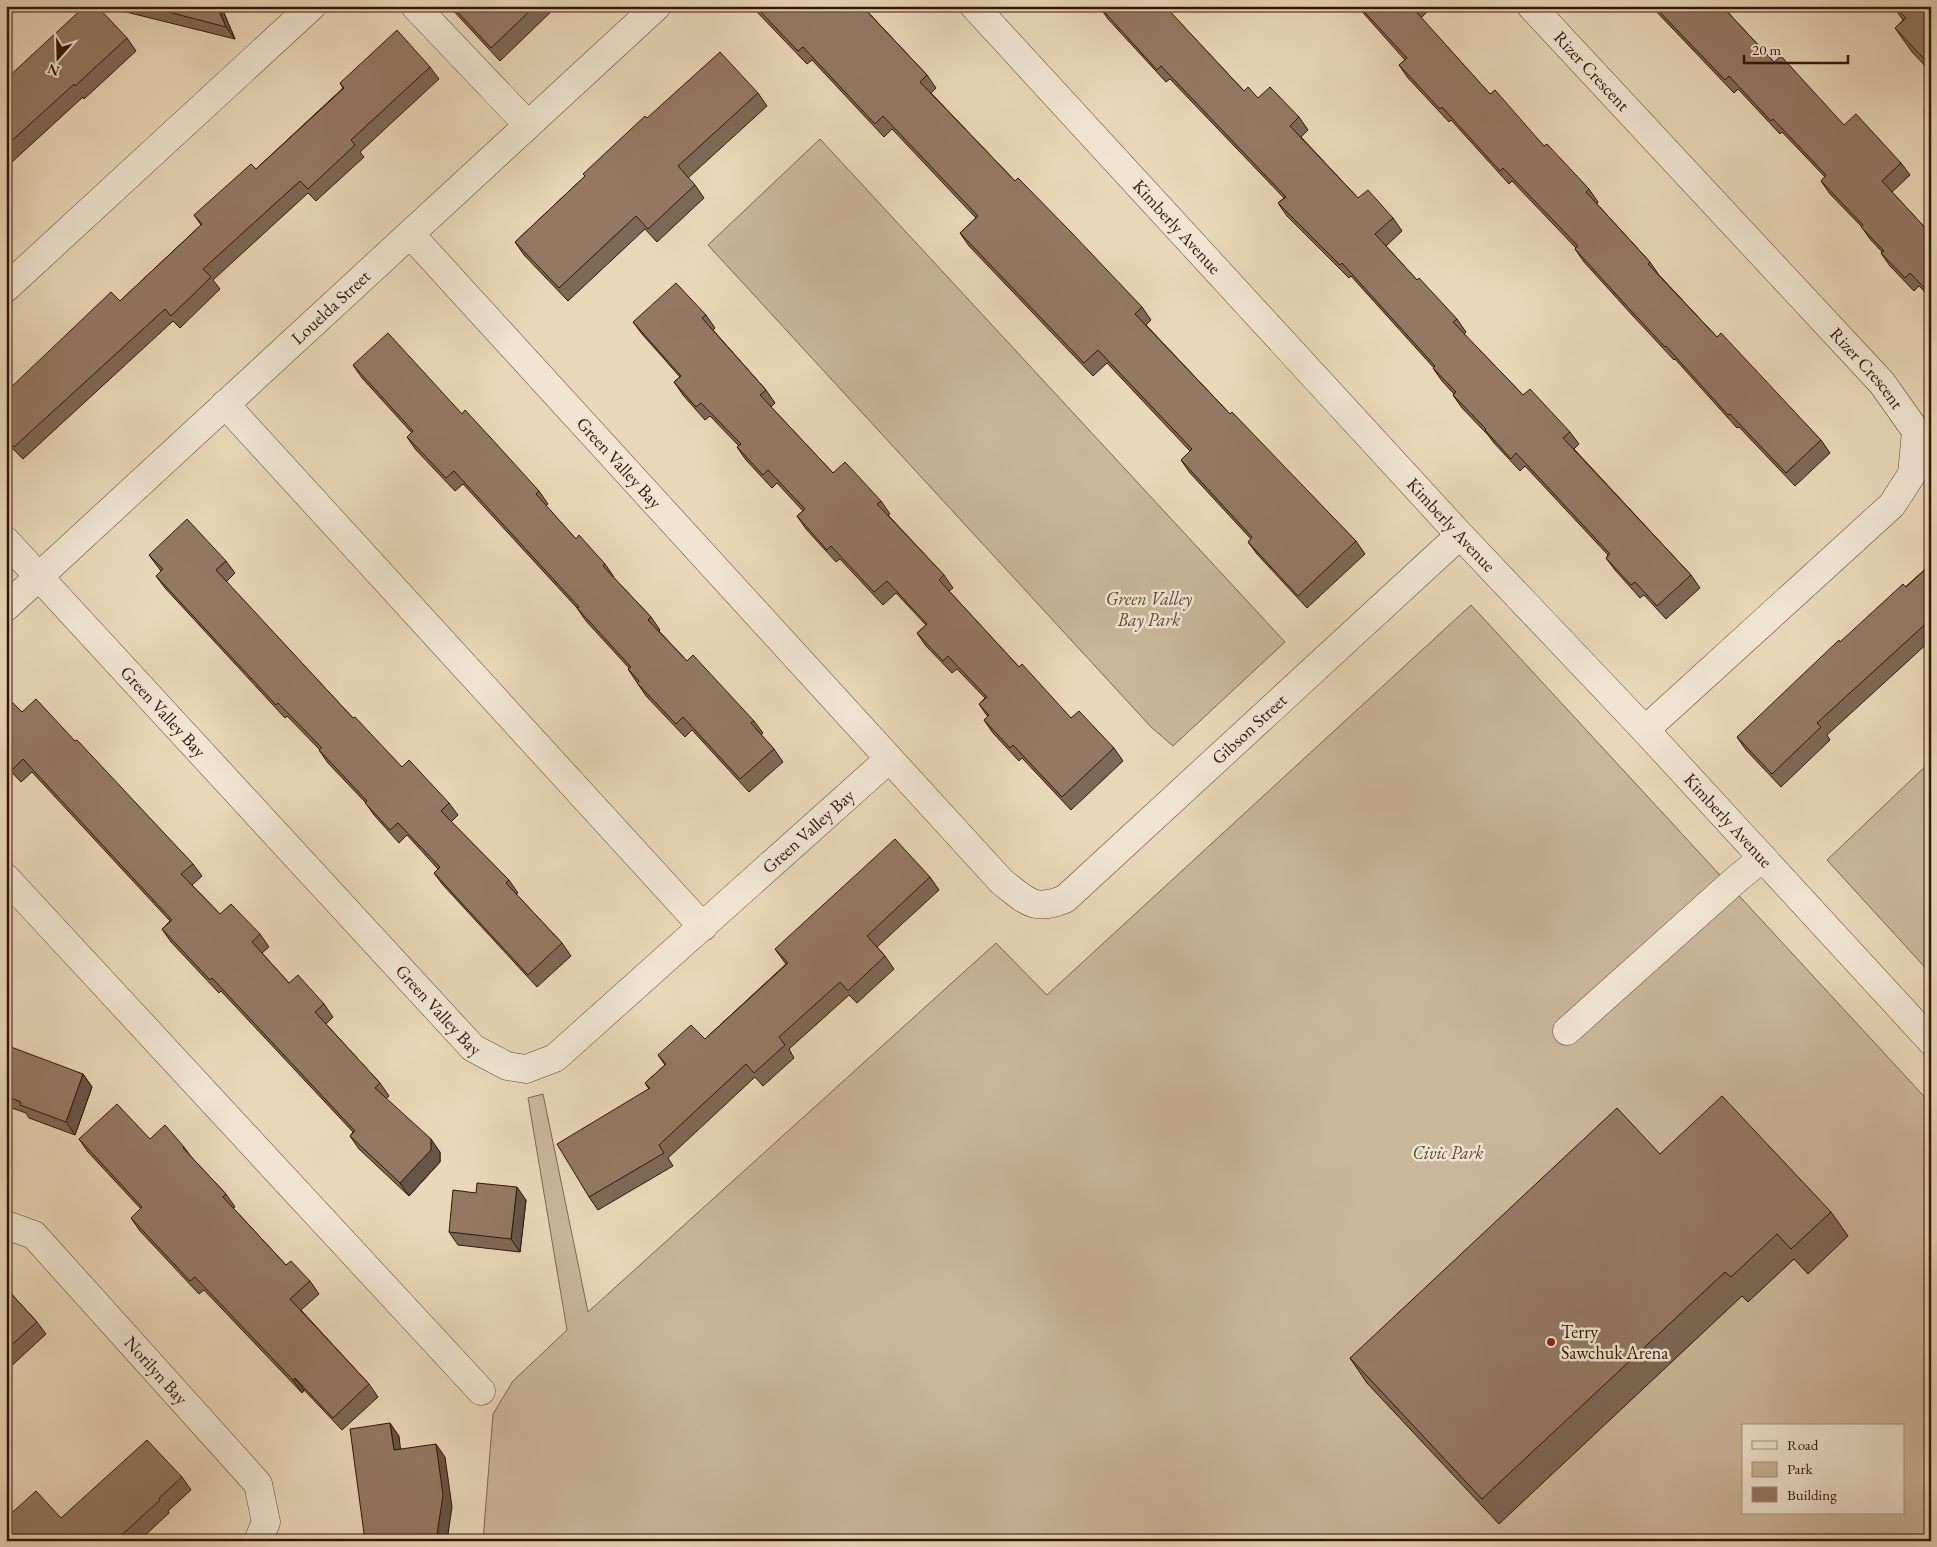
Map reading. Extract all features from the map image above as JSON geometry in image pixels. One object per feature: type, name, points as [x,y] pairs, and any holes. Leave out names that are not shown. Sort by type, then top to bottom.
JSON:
[{"type":"street","points":[[6,288],[312,6]]},
{"type":"street","points":[[415,6],[528,125]]},
{"type":"street","name":"Louelda Street","points":[[6,607],[657,6]]},
{"type":"street","name":"Kimberly Avenue","points":[[974,6],[1460,535],[1645,730],[1931,1040]]},
{"type":"street","name":"Rizer Crescent","points":[[1531,6],[1882,384],[1916,431],[1912,474],[1892,505],[1645,730]]},
{"type":"street","name":"Green Valley Bay","points":[[410,234],[1002,882],[1030,903]]},
{"type":"street","points":[[225,404],[703,927]]},
{"type":"street","name":"Gibson Street","points":[[1030,903],[1049,906],[1065,900],[1460,535]]},
{"type":"street","name":"Green Valley Bay","points":[[6,541],[473,1048],[506,1066],[526,1069],[556,1058],[890,759]]},
{"type":"street","points":[[1567,1031],[1739,877],[1763,858]]},
{"type":"street","points":[[6,878],[481,1392]]},
{"type":"street","name":"Norilyn Bay","points":[[6,1225],[34,1235],[258,1484],[266,1522],[258,1541]]},
{"type":"green space","name":"Green Valley Bay Park","points":[[820,139],[1285,642],[1173,746],[1151,727],[708,245]]},
{"type":"green space","name":"Civic Park","points":[[1471,605],[1931,1104],[1931,1541],[483,1541],[493,1414],[513,1381],[567,1330],[528,1098],[543,1094],[588,1312],[996,943],[1047,995]]},
{"type":"green space","points":[[1931,761],[1931,974],[1827,860]]},
{"type":"building","points":[[85,6],[97,6],[127,38],[6,146],[6,79]]},
{"type":"building","points":[[145,6],[217,6],[226,27]]},
{"type":"building","points":[[452,6],[535,6],[491,48]]},
{"type":"building","points":[[755,6],[862,6],[927,75],[920,82],[1015,181],[1018,178],[1070,231],[1142,307],[1135,314],[1230,414],[1232,412],[1356,541],[1298,596],[1248,542],[1252,537],[1181,460],[1192,449],[1098,350],[1084,363],[960,233],[978,216],[883,116],[875,124],[803,47],[798,51]]},
{"type":"building","points":[[1099,6],[1165,6],[1244,91],[1248,87],[1258,98],[1270,87],[1299,117],[1290,126],[1358,198],[1368,190],[1393,218],[1375,234],[1417,280],[1419,278],[1457,319],[1453,322],[1523,395],[1530,389],[1570,432],[1563,438],[1691,575],[1657,606],[1635,582],[1631,585],[1606,558],[1610,554],[1516,453],[1511,459],[1486,429],[1453,395],[1456,392],[1433,368],[1435,366],[1342,263],[1340,265],[1278,203],[1286,197],[1161,66],[1157,70]]},
{"type":"building","points":[[1359,6],[1411,6],[1490,94],[1495,90],[1544,146],[1547,144],[1589,189],[1586,192],[1650,262],[1648,264],[1717,337],[1721,333],[1821,440],[1786,473],[1730,414],[1728,415],[1666,346],[1624,303],[1575,249],[1578,246],[1503,168],[1500,171],[1442,107],[1440,109],[1399,65],[1407,58]]},
{"type":"building","points":[[1654,6],[1722,6],[1774,62],[1781,56],[1844,125],[1856,114],[1901,163],[1882,181],[1931,234],[1931,295],[1910,273],[1905,278],[1881,253],[1884,251],[1861,227],[1863,225],[1821,181],[1826,175],[1773,119],[1771,121],[1729,76],[1725,80]]},
{"type":"building","points":[[1894,6],[1931,6],[1931,66],[1895,28],[1906,18]]},
{"type":"building","points":[[397,30],[430,67],[351,140],[355,145],[308,189],[300,181],[203,269],[211,277],[171,316],[165,309],[14,447],[6,439],[6,392],[111,292],[120,301],[202,224],[194,215],[251,164],[256,169],[344,88],[340,83]]},
{"type":"building","points":[[720,52],[758,93],[678,166],[695,185],[648,229],[636,216],[559,288],[515,242],[585,176],[583,174],[645,116],[647,118]]},
{"type":"building","points":[[676,283],[706,315],[702,318],[766,390],[760,395],[833,473],[845,462],[881,501],[877,504],[944,575],[939,580],[1019,667],[1022,664],[1071,718],[1079,711],[1114,748],[1062,797],[1013,745],[1010,748],[984,720],[989,715],[979,704],[987,697],[948,656],[943,661],[917,633],[927,624],[887,581],[874,592],[831,546],[827,550],[797,516],[805,509],[768,470],[763,475],[737,447],[741,444],[701,403],[696,407],[674,382],[681,376],[633,322]]},
{"type":"building","points":[[388,333],[462,414],[465,410],[490,437],[539,491],[536,494],[576,539],[579,535],[605,564],[603,566],[651,617],[648,620],[687,661],[693,655],[754,721],[751,723],[774,749],[740,779],[683,717],[676,724],[637,683],[639,681],[628,669],[631,667],[577,608],[579,607],[454,471],[446,478],[407,437],[413,431],[353,365]]},
{"type":"building","points":[[187,519],[226,561],[216,570],[353,718],[355,717],[402,767],[409,760],[449,803],[441,811],[509,880],[506,883],[562,943],[528,975],[434,873],[440,867],[398,823],[390,830],[365,803],[367,801],[319,750],[322,748],[278,703],[276,705],[156,576],[163,569],[149,555]]},
{"type":"building","points":[[1931,564],[1931,619],[1817,723],[1821,727],[1772,774],[1737,737],[1839,640],[1840,642],[1903,584],[1906,587]]},
{"type":"building","points":[[6,696],[22,712],[36,699],[193,864],[181,874],[220,914],[231,904],[260,934],[252,942],[289,983],[298,975],[324,1004],[315,1012],[380,1083],[375,1088],[431,1139],[431,1150],[400,1183],[350,1136],[355,1131],[212,978],[210,980],[162,929],[172,920],[23,759],[12,770],[6,763]]},
{"type":"building","points":[[895,839],[930,877],[867,936],[885,956],[848,991],[840,982],[779,1037],[785,1045],[754,1073],[746,1064],[659,1145],[664,1153],[589,1197],[557,1144],[650,1088],[645,1083],[666,1064],[658,1055],[691,1025],[705,1039],[788,963],[775,949]]},
{"type":"building","points":[[11,1047],[83,1074],[66,1122],[20,1105],[21,1102],[6,1096],[6,1055],[8,1055]]},
{"type":"building","name":"Terry Sawchuk Arena","points":[[1722,1096],[1831,1212],[1791,1249],[1777,1234],[1731,1277],[1725,1272],[1482,1499],[1350,1358],[1617,1108],[1660,1154]]},
{"type":"building","points":[[117,1104],[150,1139],[165,1125],[183,1148],[226,1194],[223,1197],[286,1265],[291,1261],[310,1281],[290,1299],[369,1384],[333,1418],[295,1378],[293,1380],[195,1277],[190,1281],[131,1218],[142,1207],[79,1139]]},
{"type":"building","points":[[477,1183],[517,1187],[511,1239],[449,1232],[453,1190],[476,1193]]},
{"type":"building","points":[[6,1288],[37,1322],[6,1350]]},
{"type":"building","points":[[390,1423],[394,1450],[436,1444],[443,1495],[436,1541],[365,1541],[350,1429]]},
{"type":"building","points":[[147,1440],[182,1477],[115,1541],[17,1541],[6,1529],[6,1518],[36,1491],[61,1518]]},
{"type":"place","name":"Terry Sawchuk Arena","points":[[1551,1342]]}]
